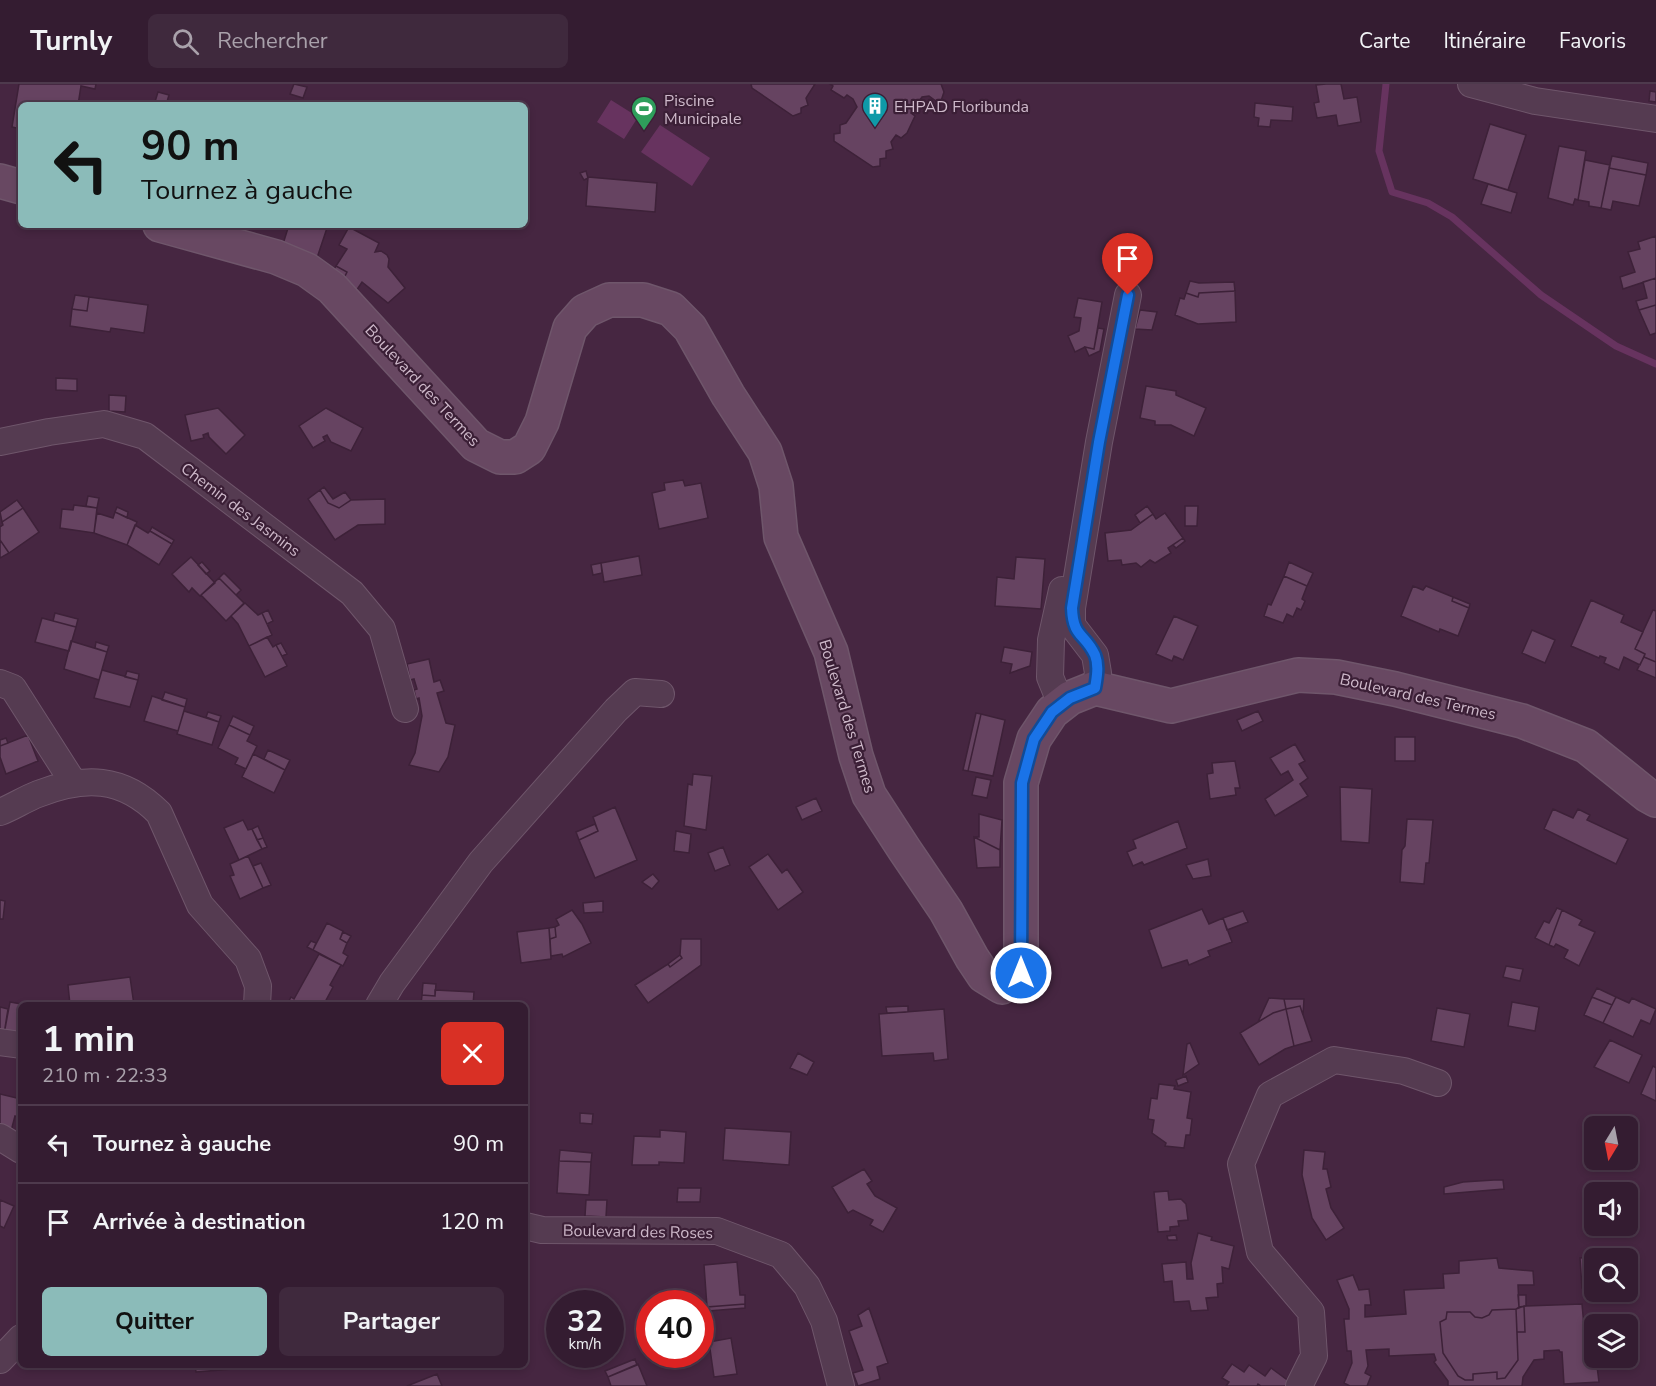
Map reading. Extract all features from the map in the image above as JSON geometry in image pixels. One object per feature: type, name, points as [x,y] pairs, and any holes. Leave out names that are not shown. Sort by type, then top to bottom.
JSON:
[{"type":"street","points":[[1471,84],[1535,101],[1656,119]]},
{"type":"street","points":[[0,181],[18,186]]},
{"type":"street","name":"Boulevard des Termes","points":[[171,228],[276,257],[307,270],[332,288],[476,445],[500,457],[515,457],[529,448],[542,422],[570,328],[585,311],[609,300],[643,300],[671,309],[690,328],[728,395],[765,452],[776,486],[781,537],[831,652],[856,756],[870,795],[946,911],[984,976],[1002,987],[1021,973],[1022,783],[1034,739],[1052,712],[1061,704],[1095,688],[1171,706],[1298,675],[1336,677],[1395,689],[1522,721],[1586,746],[1656,800]]},
{"type":"street","points":[[1095,688],[1098,673],[1095,655],[1072,626],[1072,608],[1099,442],[1128,295]]},
{"type":"street","points":[[1061,704],[1050,677],[1051,640],[1070,556],[1101,372]]},
{"type":"street","name":"Chemin des Jasmins","points":[[0,442],[104,424],[145,436],[352,592],[382,629],[405,709]]},
{"type":"street","points":[[0,682],[13,688],[73,782]]},
{"type":"street","points":[[381,1002],[392,983],[481,862],[616,710],[635,692],[661,694]]},
{"type":"street","points":[[0,812],[37,794],[73,782],[100,783],[124,788],[148,802],[159,813],[200,905],[248,959],[258,986],[257,1002]]},
{"type":"street","points":[[0,1042],[18,1045]]},
{"type":"street","points":[[1299,1386],[1314,1356],[1311,1312],[1260,1252],[1241,1164],[1270,1095],[1334,1060],[1404,1071],[1438,1083]]},
{"type":"street","points":[[0,1137],[18,1148]]},
{"type":"street","name":"Boulevard des Roses","points":[[528,1227],[542,1230],[717,1231],[781,1255],[807,1286],[824,1321],[841,1386]]},
{"type":"street","points":[[0,1360],[18,1341]]},
{"type":"shaded area","points":[[611,100],[638,117],[624,139],[597,122]]},
{"type":"shaded area","points":[[660,125],[710,158],[692,186],[641,152]]},
{"type":"building","points":[[19,84],[96,84],[95,89],[81,86],[78,102],[18,102],[18,128],[12,127]]},
{"type":"building","points":[[294,84],[307,87],[303,98],[290,94]]},
{"type":"building","points":[[751,84],[815,84],[806,98],[808,105],[801,108],[801,113],[793,116],[752,88]]},
{"type":"building","name":"EHPAD Floribunda","points":[[830,84],[941,84],[944,92],[940,104],[929,96],[922,97],[911,113],[915,116],[907,133],[901,138],[896,135],[891,142],[893,149],[886,151],[886,158],[880,159],[880,166],[873,167],[834,141],[834,134],[840,133],[840,125],[846,123],[857,107],[853,99],[847,95],[844,98],[831,90],[833,86]]},
{"type":"building","points":[[1341,84],[1344,99],[1357,97],[1361,122],[1338,126],[1336,115],[1317,118],[1314,103],[1319,102],[1316,85]]},
{"type":"building","points":[[1650,91],[1656,92],[1656,102],[1649,101]]},
{"type":"building","points":[[158,92],[169,95],[167,102],[155,102]]},
{"type":"building","points":[[1255,103],[1293,107],[1292,121],[1271,120],[1270,127],[1258,126],[1259,118],[1254,117]]},
{"type":"building","points":[[1490,124],[1526,135],[1508,190],[1473,179]]},
{"type":"building","points":[[1559,146],[1586,151],[1578,200],[1575,199],[1573,205],[1548,198]]},
{"type":"building","points":[[1612,156],[1648,163],[1646,175],[1609,168]]},
{"type":"building","points":[[1585,160],[1610,165],[1601,208],[1589,206],[1589,202],[1578,200]]},
{"type":"building","points":[[1609,168],[1646,175],[1639,206],[1613,201],[1611,210],[1601,208]]},
{"type":"building","points":[[586,171],[588,178],[584,180],[580,173]]},
{"type":"building","points":[[588,177],[657,183],[655,212],[586,206]]},
{"type":"building","points":[[1488,184],[1517,193],[1511,213],[1481,204]]},
{"type":"building","points":[[288,228],[327,228],[317,258],[283,244]]},
{"type":"building","points":[[348,228],[379,243],[375,252],[381,251],[387,255],[388,267],[405,288],[388,303],[362,282],[354,294],[342,282],[347,272],[336,266],[347,249],[339,245]]},
{"type":"building","points":[[1656,236],[1656,278],[1623,289],[1620,277],[1635,272],[1628,252],[1640,249],[1638,242]]},
{"type":"building","points":[[336,266],[347,272],[342,282],[332,273]]},
{"type":"building","points":[[1656,278],[1656,305],[1639,310],[1636,301],[1647,298],[1643,282]]},
{"type":"building","points":[[1190,281],[1234,282],[1235,291],[1199,293],[1198,297],[1186,293]]},
{"type":"building","points":[[1235,291],[1236,322],[1198,324],[1175,315],[1180,298],[1184,299],[1186,293],[1198,297],[1199,293]]},
{"type":"building","points":[[75,295],[89,297],[87,311],[72,309]]},
{"type":"building","points":[[89,297],[148,305],[144,333],[111,328],[110,332],[70,326],[72,309],[87,311]]},
{"type":"building","points":[[1078,298],[1102,302],[1094,349],[1085,347],[1075,352],[1068,336],[1079,331],[1081,318],[1074,317]]},
{"type":"building","points":[[1656,305],[1656,333],[1650,335],[1639,310]]},
{"type":"building","points":[[1140,310],[1157,312],[1152,330],[1135,329]]},
{"type":"building","points":[[1098,328],[1104,329],[1100,351],[1089,356],[1085,347],[1094,349]]},
{"type":"building","points":[[56,378],[77,379],[77,391],[56,390]]},
{"type":"building","points":[[1146,386],[1176,391],[1176,395],[1206,408],[1194,436],[1171,425],[1155,425],[1155,421],[1140,418]]},
{"type":"building","points":[[109,395],[126,396],[125,412],[109,411]]},
{"type":"building","points":[[218,408],[245,435],[226,454],[209,437],[208,433],[203,435],[204,438],[191,441],[185,415]]},
{"type":"building","points":[[326,408],[363,428],[351,451],[331,442],[327,435],[323,437],[325,441],[313,448],[299,426]]},
{"type":"building","points":[[683,480],[685,486],[701,483],[708,518],[659,529],[652,493],[665,490],[664,483]]},
{"type":"building","points":[[324,487],[333,499],[345,492],[351,500],[339,508],[328,503],[320,490]]},
{"type":"building","points":[[320,490],[328,503],[339,508],[351,500],[385,499],[385,524],[358,525],[335,540],[308,499]]},
{"type":"building","points":[[88,496],[99,498],[97,508],[86,506]]},
{"type":"building","points":[[17,500],[23,508],[2,522],[0,512]]},
{"type":"building","points":[[74,505],[97,508],[94,533],[60,528],[62,509],[73,510]]},
{"type":"building","points":[[1147,506],[1153,514],[1140,523],[1135,515]]},
{"type":"building","points":[[1185,506],[1198,506],[1197,526],[1185,526]]},
{"type":"building","points":[[117,507],[128,512],[127,518],[115,512]]},
{"type":"building","points":[[23,508],[39,532],[9,553],[0,540],[0,527],[3,525],[2,522]]},
{"type":"building","points":[[115,512],[137,522],[127,545],[94,533],[97,513],[113,518]]},
{"type":"building","points":[[1165,513],[1183,538],[1168,548],[1171,553],[1155,563],[1150,560],[1141,567],[1136,563],[1122,565],[1121,560],[1108,561],[1105,533],[1131,530],[1153,514],[1156,519]]},
{"type":"building","points":[[135,525],[172,544],[159,565],[127,545]]},
{"type":"building","points":[[152,527],[174,540],[172,544],[150,531]]},
{"type":"building","points":[[1183,538],[1185,541],[1176,548],[1173,545]]},
{"type":"building","points":[[0,540],[9,553],[0,558]]},
{"type":"building","points":[[639,556],[642,575],[604,582],[601,563]]},
{"type":"building","points":[[191,557],[215,583],[200,596],[192,588],[189,592],[172,574]]},
{"type":"building","points":[[1016,557],[1045,559],[1041,609],[995,606],[997,577],[1014,579]]},
{"type":"building","points":[[202,562],[210,571],[206,574],[198,565]]},
{"type":"building","points":[[1289,562],[1313,573],[1307,586],[1284,576]]},
{"type":"building","points":[[601,563],[602,573],[593,575],[591,565]]},
{"type":"building","points":[[224,573],[241,590],[236,595],[219,578]]},
{"type":"building","points":[[1284,576],[1307,586],[1301,610],[1297,608],[1293,617],[1287,614],[1283,623],[1264,616]]},
{"type":"building","points":[[219,578],[244,603],[226,621],[201,595]]},
{"type":"building","points":[[1413,586],[1423,590],[1426,586],[1453,597],[1452,601],[1469,608],[1458,636],[1440,629],[1439,632],[1401,616]]},
{"type":"building","points":[[1453,597],[1470,604],[1469,608],[1452,601]]},
{"type":"building","points":[[1591,600],[1624,615],[1621,622],[1643,632],[1635,649],[1645,654],[1640,665],[1624,657],[1619,670],[1604,663],[1606,658],[1600,656],[1599,658],[1571,646]]},
{"type":"building","points":[[245,603],[258,615],[262,613],[272,635],[249,646],[238,624],[231,616]]},
{"type":"building","points":[[268,610],[273,621],[267,624],[262,613]]},
{"type":"building","points":[[1653,610],[1656,611],[1656,662],[1644,657],[1645,654],[1635,649]]},
{"type":"building","points":[[55,613],[78,619],[76,627],[53,621]]},
{"type":"building","points":[[1174,616],[1198,626],[1183,660],[1174,656],[1172,661],[1156,654]]},
{"type":"building","points":[[42,618],[76,627],[69,651],[35,642]]},
{"type":"building","points":[[1532,630],[1555,640],[1545,663],[1522,653]]},
{"type":"building","points":[[267,637],[273,647],[276,645],[287,666],[265,677],[249,646]]},
{"type":"building","points":[[71,641],[107,652],[99,680],[64,669]]},
{"type":"building","points":[[96,642],[109,646],[107,652],[95,648]]},
{"type":"building","points":[[281,643],[287,654],[282,656],[276,645]]},
{"type":"building","points":[[1004,647],[1032,652],[1030,666],[1010,673],[1012,664],[1001,662]]},
{"type":"building","points":[[1644,657],[1656,662],[1656,678],[1637,670]]},
{"type":"building","points":[[429,659],[434,682],[440,680],[444,691],[437,693],[446,723],[455,725],[448,757],[439,772],[409,765],[415,753],[422,716],[419,698],[416,699],[414,690],[417,689],[414,679],[410,680],[407,664]]},
{"type":"building","points":[[102,670],[138,680],[130,707],[94,698]]},
{"type":"building","points":[[127,671],[139,674],[138,680],[125,677]]},
{"type":"building","points":[[165,692],[187,699],[185,707],[162,700]]},
{"type":"building","points":[[152,696],[185,707],[178,731],[144,721]]},
{"type":"building","points":[[184,711],[219,722],[212,745],[177,734]]},
{"type":"building","points":[[1258,711],[1263,721],[1242,731],[1237,720]]},
{"type":"building","points":[[208,712],[221,716],[219,722],[206,717]]},
{"type":"building","points":[[976,713],[981,714],[968,771],[963,770]]},
{"type":"building","points":[[981,714],[1005,720],[993,776],[968,771]]},
{"type":"building","points":[[233,716],[254,726],[250,735],[229,725]]},
{"type":"building","points":[[229,725],[250,735],[247,741],[257,746],[246,769],[235,764],[238,758],[218,748]]},
{"type":"building","points":[[28,735],[38,761],[6,774],[0,757],[0,746]]},
{"type":"building","points":[[1395,737],[1415,737],[1415,761],[1395,761]]},
{"type":"building","points":[[6,738],[8,743],[0,746],[0,740]]},
{"type":"building","points":[[1295,744],[1305,761],[1299,764],[1308,778],[1300,784],[1308,796],[1275,816],[1265,799],[1293,780],[1288,771],[1281,775],[1270,758]]},
{"type":"building","points":[[268,750],[290,760],[285,770],[264,759]]},
{"type":"building","points":[[253,754],[285,770],[274,793],[242,777]]},
{"type":"building","points":[[1235,761],[1240,788],[1235,788],[1236,795],[1210,799],[1207,774],[1213,773],[1212,763]]},
{"type":"building","points":[[693,774],[712,776],[706,830],[684,826],[688,784],[692,785]]},
{"type":"building","points":[[976,777],[991,780],[987,798],[972,795]]},
{"type":"building","points":[[1340,787],[1372,789],[1369,843],[1341,841]]},
{"type":"building","points":[[816,798],[822,811],[802,820],[796,807]]},
{"type":"building","points":[[615,807],[637,860],[595,878],[579,840],[598,831],[593,817]]},
{"type":"building","points":[[1553,809],[1573,818],[1578,809],[1590,815],[1587,820],[1628,839],[1616,864],[1544,829]]},
{"type":"building","points":[[979,814],[1002,820],[1000,850],[974,837],[979,837]]},
{"type":"building","points":[[1407,819],[1433,820],[1429,863],[1426,863],[1424,884],[1400,882]]},
{"type":"building","points":[[243,820],[248,830],[252,829],[262,849],[239,860],[224,828]]},
{"type":"building","points":[[1178,821],[1187,848],[1144,865],[1142,862],[1133,866],[1127,852],[1136,848],[1133,840]]},
{"type":"building","points":[[595,824],[598,831],[579,840],[576,832]]},
{"type":"building","points":[[258,826],[263,838],[257,840],[252,829]]},
{"type":"building","points":[[676,831],[691,834],[689,853],[674,851]]},
{"type":"building","points":[[974,837],[1000,850],[1000,867],[977,868]]},
{"type":"building","points":[[263,838],[267,847],[262,849],[257,840]]},
{"type":"building","points":[[723,847],[730,865],[715,871],[708,853]]},
{"type":"building","points":[[768,854],[782,873],[787,869],[803,892],[778,910],[749,867]]},
{"type":"building","points":[[248,856],[263,888],[240,899],[230,876],[234,875],[230,864]]},
{"type":"building","points":[[1208,859],[1211,876],[1193,879],[1186,865]]},
{"type":"building","points":[[261,863],[271,885],[263,888],[253,866]]},
{"type":"building","points":[[653,874],[659,881],[652,889],[642,882]]},
{"type":"building","points":[[0,900],[5,901],[3,919],[0,919]]},
{"type":"building","points":[[603,901],[603,912],[584,913],[583,903]]},
{"type":"building","points":[[1557,908],[1562,910],[1549,945],[1535,938],[1544,921],[1549,923]]},
{"type":"building","points":[[1202,909],[1209,924],[1223,918],[1232,942],[1208,951],[1210,956],[1189,965],[1187,960],[1162,968],[1149,930]]},
{"type":"building","points":[[572,910],[591,943],[563,957],[562,954],[551,956],[550,939],[556,937],[555,927],[559,925],[556,919]]},
{"type":"building","points":[[1562,910],[1582,920],[1579,925],[1595,932],[1579,966],[1564,958],[1568,950],[1556,944],[1554,947],[1549,945]]},
{"type":"building","points":[[1243,911],[1248,922],[1227,930],[1223,918]]},
{"type":"building","points":[[327,923],[343,931],[340,939],[347,943],[343,953],[348,956],[343,966],[313,950]]},
{"type":"building","points":[[555,927],[556,937],[550,939],[549,928]]},
{"type":"building","points":[[549,928],[551,959],[521,963],[517,932]]},
{"type":"building","points":[[343,932],[351,936],[347,943],[340,939]]},
{"type":"building","points":[[681,939],[701,939],[701,965],[648,1003],[635,985],[668,964],[670,967],[682,958],[680,955]]},
{"type":"building","points":[[311,941],[316,943],[313,950],[307,947]]},
{"type":"building","points":[[319,954],[341,965],[330,985],[333,987],[325,1002],[288,1002],[291,997],[294,999]]},
{"type":"building","points":[[680,955],[682,958],[670,967],[668,964]]},
{"type":"building","points":[[1506,966],[1523,969],[1520,981],[1503,977]]},
{"type":"building","points":[[130,977],[134,1002],[70,1002],[68,985]]},
{"type":"building","points":[[423,983],[436,984],[435,996],[422,995]]},
{"type":"building","points":[[1597,988],[1616,997],[1612,1005],[1592,997]]},
{"type":"building","points":[[435,990],[474,992],[473,1002],[421,1002],[422,995],[435,996]]},
{"type":"building","points":[[1592,997],[1612,1005],[1603,1023],[1584,1015]]},
{"type":"building","points":[[1616,997],[1629,1003],[1632,998],[1656,1009],[1650,1024],[1641,1020],[1633,1037],[1603,1023]]},
{"type":"building","points":[[1269,998],[1284,999],[1286,1009],[1273,1013],[1258,1022]]},
{"type":"building","points":[[1284,999],[1304,999],[1303,1015],[1300,1006],[1286,1009]]},
{"type":"building","points":[[10,1002],[18,1003],[18,1036],[4,1034]]},
{"type":"building","points":[[1512,1002],[1539,1007],[1535,1031],[1508,1026]]},
{"type":"building","points":[[908,1006],[908,1012],[887,1013],[886,1007]]},
{"type":"building","points":[[1300,1006],[1312,1041],[1294,1046],[1286,1009]]},
{"type":"building","points":[[0,1007],[8,1009],[4,1034],[0,1033]]},
{"type":"building","points":[[1437,1008],[1470,1014],[1464,1047],[1431,1041]]},
{"type":"building","points":[[944,1009],[948,1059],[934,1061],[933,1053],[882,1056],[879,1014]]},
{"type":"building","points":[[1286,1009],[1294,1046],[1259,1065],[1240,1033],[1273,1013]]},
{"type":"building","points":[[1610,1040],[1642,1055],[1629,1083],[1594,1067]]},
{"type":"building","points":[[1190,1043],[1199,1064],[1183,1075],[1187,1044]]},
{"type":"building","points":[[798,1053],[814,1062],[807,1075],[790,1068]]},
{"type":"building","points":[[1653,1066],[1656,1068],[1656,1101],[1641,1094]]},
{"type":"building","points":[[1186,1076],[1188,1082],[1178,1086],[1176,1080]]},
{"type":"building","points":[[1159,1084],[1175,1086],[1174,1089],[1191,1092],[1187,1118],[1192,1119],[1190,1135],[1186,1135],[1184,1148],[1165,1146],[1166,1143],[1152,1133],[1154,1120],[1148,1119],[1151,1098],[1157,1099]]},
{"type":"building","points":[[0,1094],[18,1098],[18,1117],[15,1116],[10,1135],[0,1129]]},
{"type":"building","points":[[580,1113],[593,1114],[592,1124],[580,1123]]},
{"type":"building","points":[[725,1128],[791,1132],[789,1165],[723,1160]]},
{"type":"building","points":[[660,1130],[686,1132],[684,1163],[659,1162],[659,1165],[632,1165],[634,1136],[660,1137]]},
{"type":"building","points":[[560,1150],[592,1153],[591,1162],[559,1161]]},
{"type":"building","points":[[1304,1150],[1325,1152],[1323,1169],[1327,1169],[1331,1187],[1326,1189],[1331,1208],[1344,1228],[1326,1240],[1312,1218],[1302,1175]]},
{"type":"building","points":[[559,1161],[591,1162],[589,1195],[557,1193]]},
{"type":"building","points":[[864,1169],[872,1181],[867,1184],[875,1196],[897,1208],[883,1232],[870,1225],[873,1220],[853,1210],[848,1213],[832,1187]]},
{"type":"building","points":[[1503,1180],[1504,1189],[1444,1194],[1444,1187],[1463,1182]]},
{"type":"building","points":[[678,1188],[701,1188],[700,1202],[677,1202]]},
{"type":"building","points":[[1168,1191],[1169,1200],[1181,1199],[1186,1204],[1188,1220],[1178,1221],[1179,1226],[1170,1227],[1170,1231],[1158,1232],[1154,1192]]},
{"type":"building","points":[[0,1200],[14,1206],[4,1228],[0,1226]]},
{"type":"building","points":[[586,1200],[607,1200],[606,1217],[585,1216]]},
{"type":"building","points":[[1198,1233],[1212,1237],[1211,1240],[1234,1246],[1229,1269],[1222,1267],[1223,1283],[1217,1284],[1218,1297],[1206,1298],[1208,1310],[1191,1311],[1189,1301],[1174,1302],[1172,1281],[1164,1282],[1162,1264],[1186,1262],[1187,1279],[1193,1279],[1191,1263]]},
{"type":"building","points":[[1176,1235],[1177,1240],[1168,1240],[1167,1236]]},
{"type":"building","points":[[1497,1258],[1499,1268],[1533,1271],[1534,1285],[1518,1285],[1519,1307],[1516,1309],[1492,1310],[1489,1315],[1482,1318],[1475,1317],[1470,1312],[1447,1312],[1446,1319],[1440,1322],[1443,1353],[1458,1376],[1465,1380],[1473,1380],[1473,1374],[1497,1372],[1497,1379],[1505,1378],[1518,1360],[1517,1332],[1525,1332],[1524,1306],[1582,1304],[1584,1368],[1597,1368],[1599,1382],[1564,1384],[1562,1352],[1559,1350],[1544,1351],[1544,1359],[1534,1360],[1523,1377],[1522,1386],[1448,1386],[1448,1381],[1434,1362],[1436,1360],[1434,1354],[1389,1356],[1389,1349],[1366,1350],[1368,1366],[1365,1373],[1371,1376],[1367,1386],[1350,1386],[1344,1383],[1352,1363],[1351,1351],[1347,1351],[1344,1319],[1349,1319],[1349,1309],[1337,1280],[1353,1275],[1359,1290],[1369,1289],[1371,1305],[1365,1305],[1365,1317],[1406,1314],[1404,1290],[1444,1288],[1443,1274],[1459,1273],[1459,1261]]},
{"type":"building","points":[[1580,1258],[1584,1258],[1584,1288],[1582,1288]]},
{"type":"building","points":[[737,1262],[740,1295],[745,1295],[745,1304],[714,1306],[714,1290],[706,1290],[704,1265]]},
{"type":"building","points":[[1518,1295],[1526,1295],[1526,1306],[1519,1307]]},
{"type":"building","points":[[745,1304],[745,1308],[714,1311],[714,1306]]},
{"type":"building","points":[[1524,1306],[1525,1332],[1517,1332],[1516,1309]]},
{"type":"building","points":[[869,1308],[888,1363],[877,1367],[880,1379],[858,1386],[853,1373],[863,1370],[849,1331],[862,1326],[858,1315]]},
{"type":"building","points":[[1516,1309],[1518,1360],[1505,1378],[1497,1379],[1497,1372],[1473,1374],[1473,1380],[1465,1380],[1458,1376],[1443,1353],[1440,1322],[1446,1319],[1447,1312],[1470,1312],[1475,1317],[1482,1318],[1489,1315],[1492,1310]]},
{"type":"building","points":[[731,1338],[737,1374],[714,1377],[714,1341]]},
{"type":"building","points":[[635,1359],[636,1365],[608,1377],[605,1371],[624,1368],[624,1363]]},
{"type":"building","points":[[1232,1364],[1244,1372],[1249,1365],[1265,1376],[1271,1368],[1290,1382],[1288,1386],[1258,1384],[1257,1386],[1226,1386],[1229,1382],[1222,1378]]},
{"type":"building","points":[[636,1365],[647,1386],[611,1386],[608,1377]]},
{"type":"building","points":[[195,1368],[232,1368],[232,1369],[196,1372]]},
{"type":"building","points":[[437,1374],[442,1386],[407,1386]]},
{"type":"waterway","points":[[1386,84],[1379,151],[1392,192],[1428,203],[1452,217],[1541,295],[1616,346],[1656,364]]},
{"type":"place","name":"EHPAD Floribunda","points":[[875,129]]},
{"type":"place","name":"Piscine Municipale","points":[[644,132]]},
{"type":"route","points":[[1021,973],[1022,783],[1034,739],[1052,712],[1070,698],[1095,688],[1098,673],[1095,655],[1072,626],[1072,608],[1099,442],[1128,295]]}]
